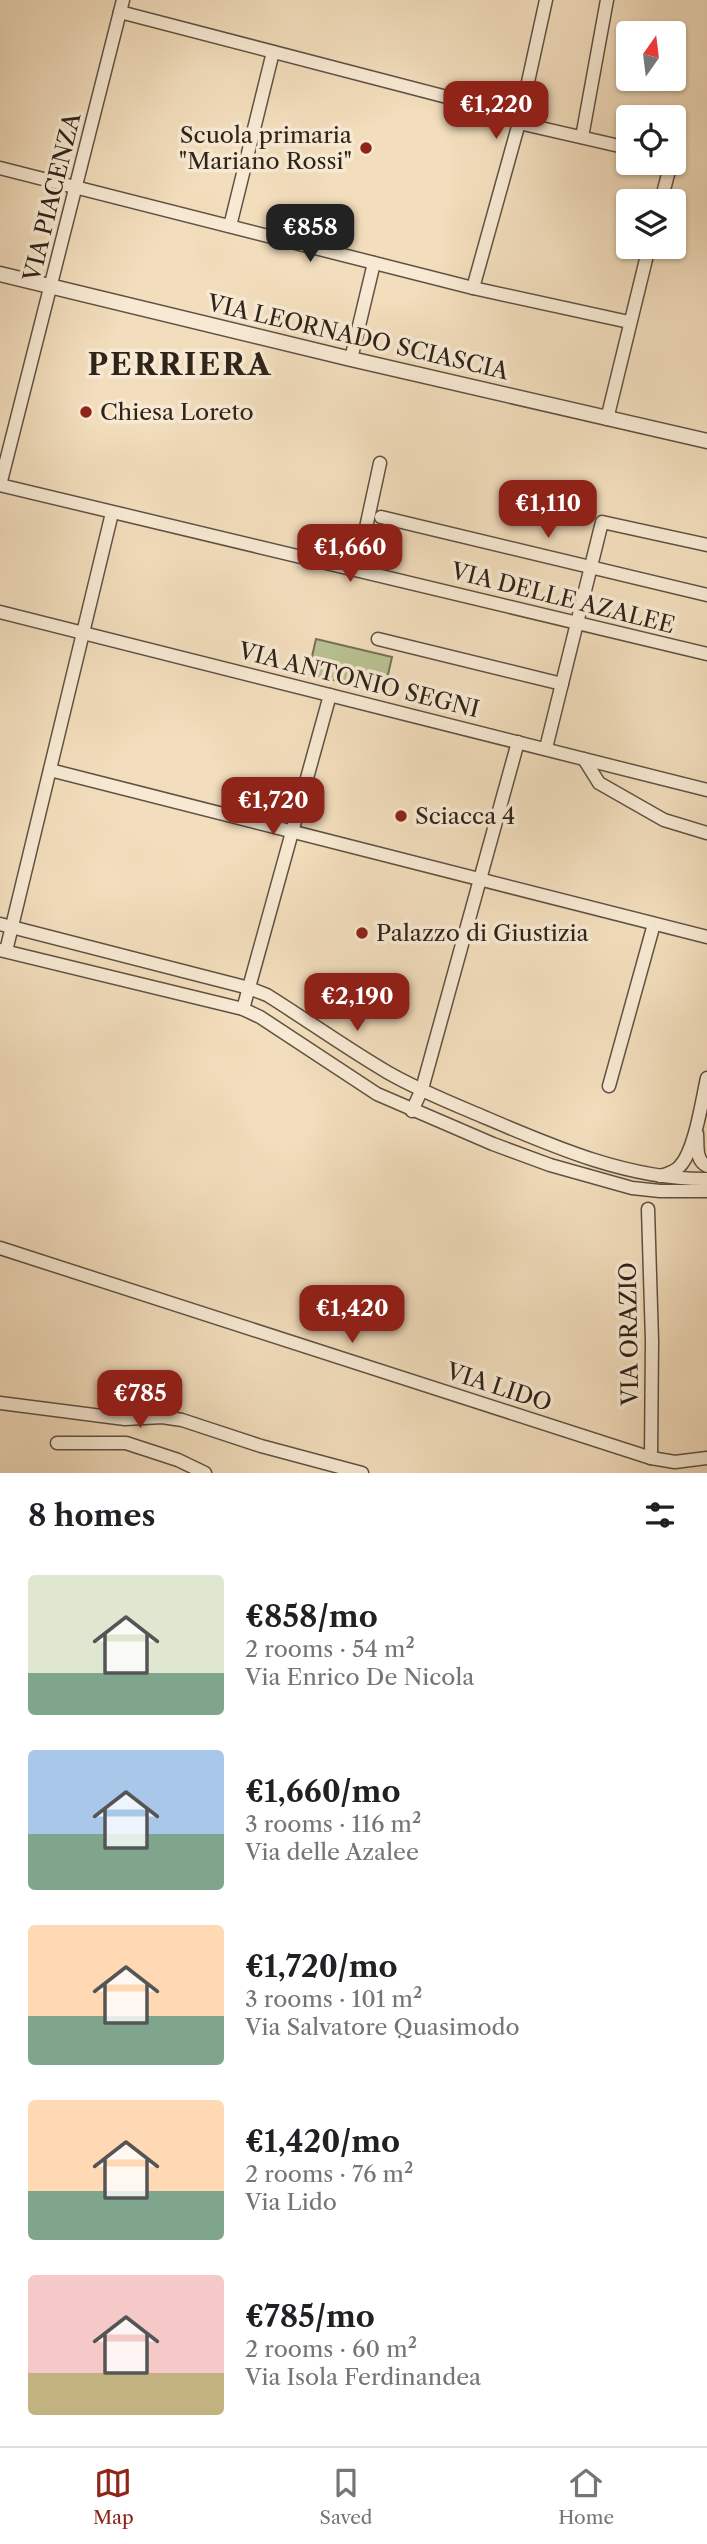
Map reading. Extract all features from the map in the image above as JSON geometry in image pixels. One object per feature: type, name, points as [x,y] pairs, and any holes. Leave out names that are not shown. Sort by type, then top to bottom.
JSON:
[{"type":"street","points":[[473,288],[519,120],[546,0]]},
{"type":"street","points":[[582,137],[607,0]]},
{"type":"street","points":[[122,6],[273,52],[616,145]]},
{"type":"street","name":"VIA PIACENZA","points":[[0,485],[122,6]]},
{"type":"street","points":[[230,226],[273,52]]},
{"type":"street","points":[[0,168],[473,288],[629,322]]},
{"type":"street","points":[[607,419],[646,259]]},
{"type":"street","points":[[351,359],[374,263]]},
{"type":"street","name":"VIA LEORNADO SCIASCIA","points":[[0,274],[707,441]]},
{"type":"street","points":[[357,569],[380,463]]},
{"type":"street","name":"VIA DELLE AZALEE","points":[[0,485],[707,654]]},
{"type":"street","points":[[112,513],[50,771],[6,926],[3,950],[243,1009],[260,1017],[377,1094],[412,1111],[550,1165],[632,1188],[707,1191]]},
{"type":"street","points":[[381,517],[707,595]]},
{"type":"street","points":[[546,748],[602,522],[707,545]]},
{"type":"street","name":"VIA ANTONIO SEGNI","points":[[0,612],[707,790]]},
{"type":"street","points":[[378,639],[562,684]]},
{"type":"street","points":[[243,1009],[330,695]]},
{"type":"street","points":[[412,1111],[422,1089],[518,742]]},
{"type":"street","points":[[584,758],[599,783],[664,820],[707,833]]},
{"type":"street","points":[[50,771],[707,937]]},
{"type":"street","points":[[609,1086],[654,924]]},
{"type":"street","points":[[6,926],[249,988],[267,995],[389,1073],[555,1146],[657,1176],[707,1179]]},
{"type":"street","points":[[657,1176],[670,1173],[680,1166],[696,1126],[707,1079]]},
{"type":"street","points":[[696,1126],[700,1162],[707,1166]]},
{"type":"street","name":"VIA ORAZIO","points":[[648,1209],[652,1341],[650,1458]]},
{"type":"street","name":"VIA LIDO","points":[[0,1248],[650,1458],[674,1462],[707,1458]]},
{"type":"street","points":[[0,1403],[125,1419],[162,1417],[182,1420],[261,1446],[362,1473]]},
{"type":"street","points":[[57,1443],[126,1443],[178,1460],[205,1473]]},
{"type":"green space","points":[[316,639],[392,657],[384,692],[308,674]]},
{"type":"place","name":"Scuola primaria \"Mariano Rossi\"","points":[[366,148]]},
{"type":"place","name":"Chiesa Loreto","points":[[86,412]]},
{"type":"place","name":"Sciacca 4","points":[[401,816]]},
{"type":"place","name":"Palazzo di Giustizia","points":[[362,933]]},
{"type":"district","name":"PERRIERA","points":[[180,364]]}]
